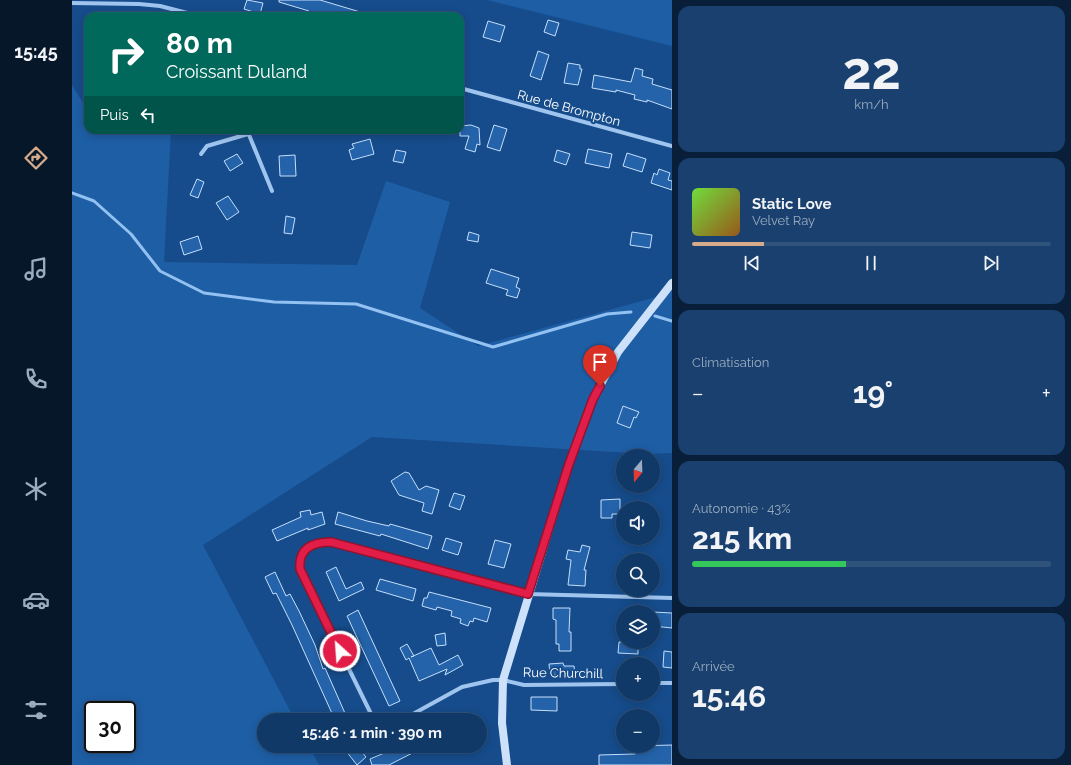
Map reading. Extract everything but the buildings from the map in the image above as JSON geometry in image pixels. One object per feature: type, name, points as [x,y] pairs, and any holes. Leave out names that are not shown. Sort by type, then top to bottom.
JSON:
[{"type":"street","points":[[72,3],[139,4],[160,6],[183,12]]},
{"type":"street","name":"Rue de Brompton","points":[[464,89],[672,146]]},
{"type":"street","points":[[201,154],[207,146],[241,134]]},
{"type":"street","points":[[248,134],[272,191]]},
{"type":"street","points":[[507,765],[502,723],[503,680],[528,594],[569,464],[593,399],[618,352],[672,283]]},
{"type":"street","points":[[371,713],[300,569],[299,559],[305,550],[318,542],[331,542],[528,594],[672,598]]},
{"type":"street","name":"Rue Churchill","points":[[415,713],[462,687],[493,680],[503,680],[524,685],[616,684]]},
{"type":"street","points":[[660,683],[672,684]]},
{"type":"shaded area","points":[[487,0],[672,0],[672,46]]},
{"type":"shaded area","points":[[72,85],[84,104],[84,134],[171,134],[164,262],[357,265],[386,181],[450,202],[420,308],[478,346],[660,296],[672,286],[672,453],[660,453],[660,449],[616,449],[616,452],[372,437],[203,545],[291,713],[257,713],[257,753],[313,753],[319,765],[72,765]]},
{"type":"waterway","points":[[72,193],[94,201],[131,234],[160,271],[204,293],[274,302],[356,304],[493,347],[607,314],[631,312]]},
{"type":"waterway","points":[[655,316],[672,321]]},
{"type":"route","points":[[340,651],[300,569],[299,559],[305,550],[318,542],[331,542],[528,594],[569,464],[593,399],[600,386]]}]
